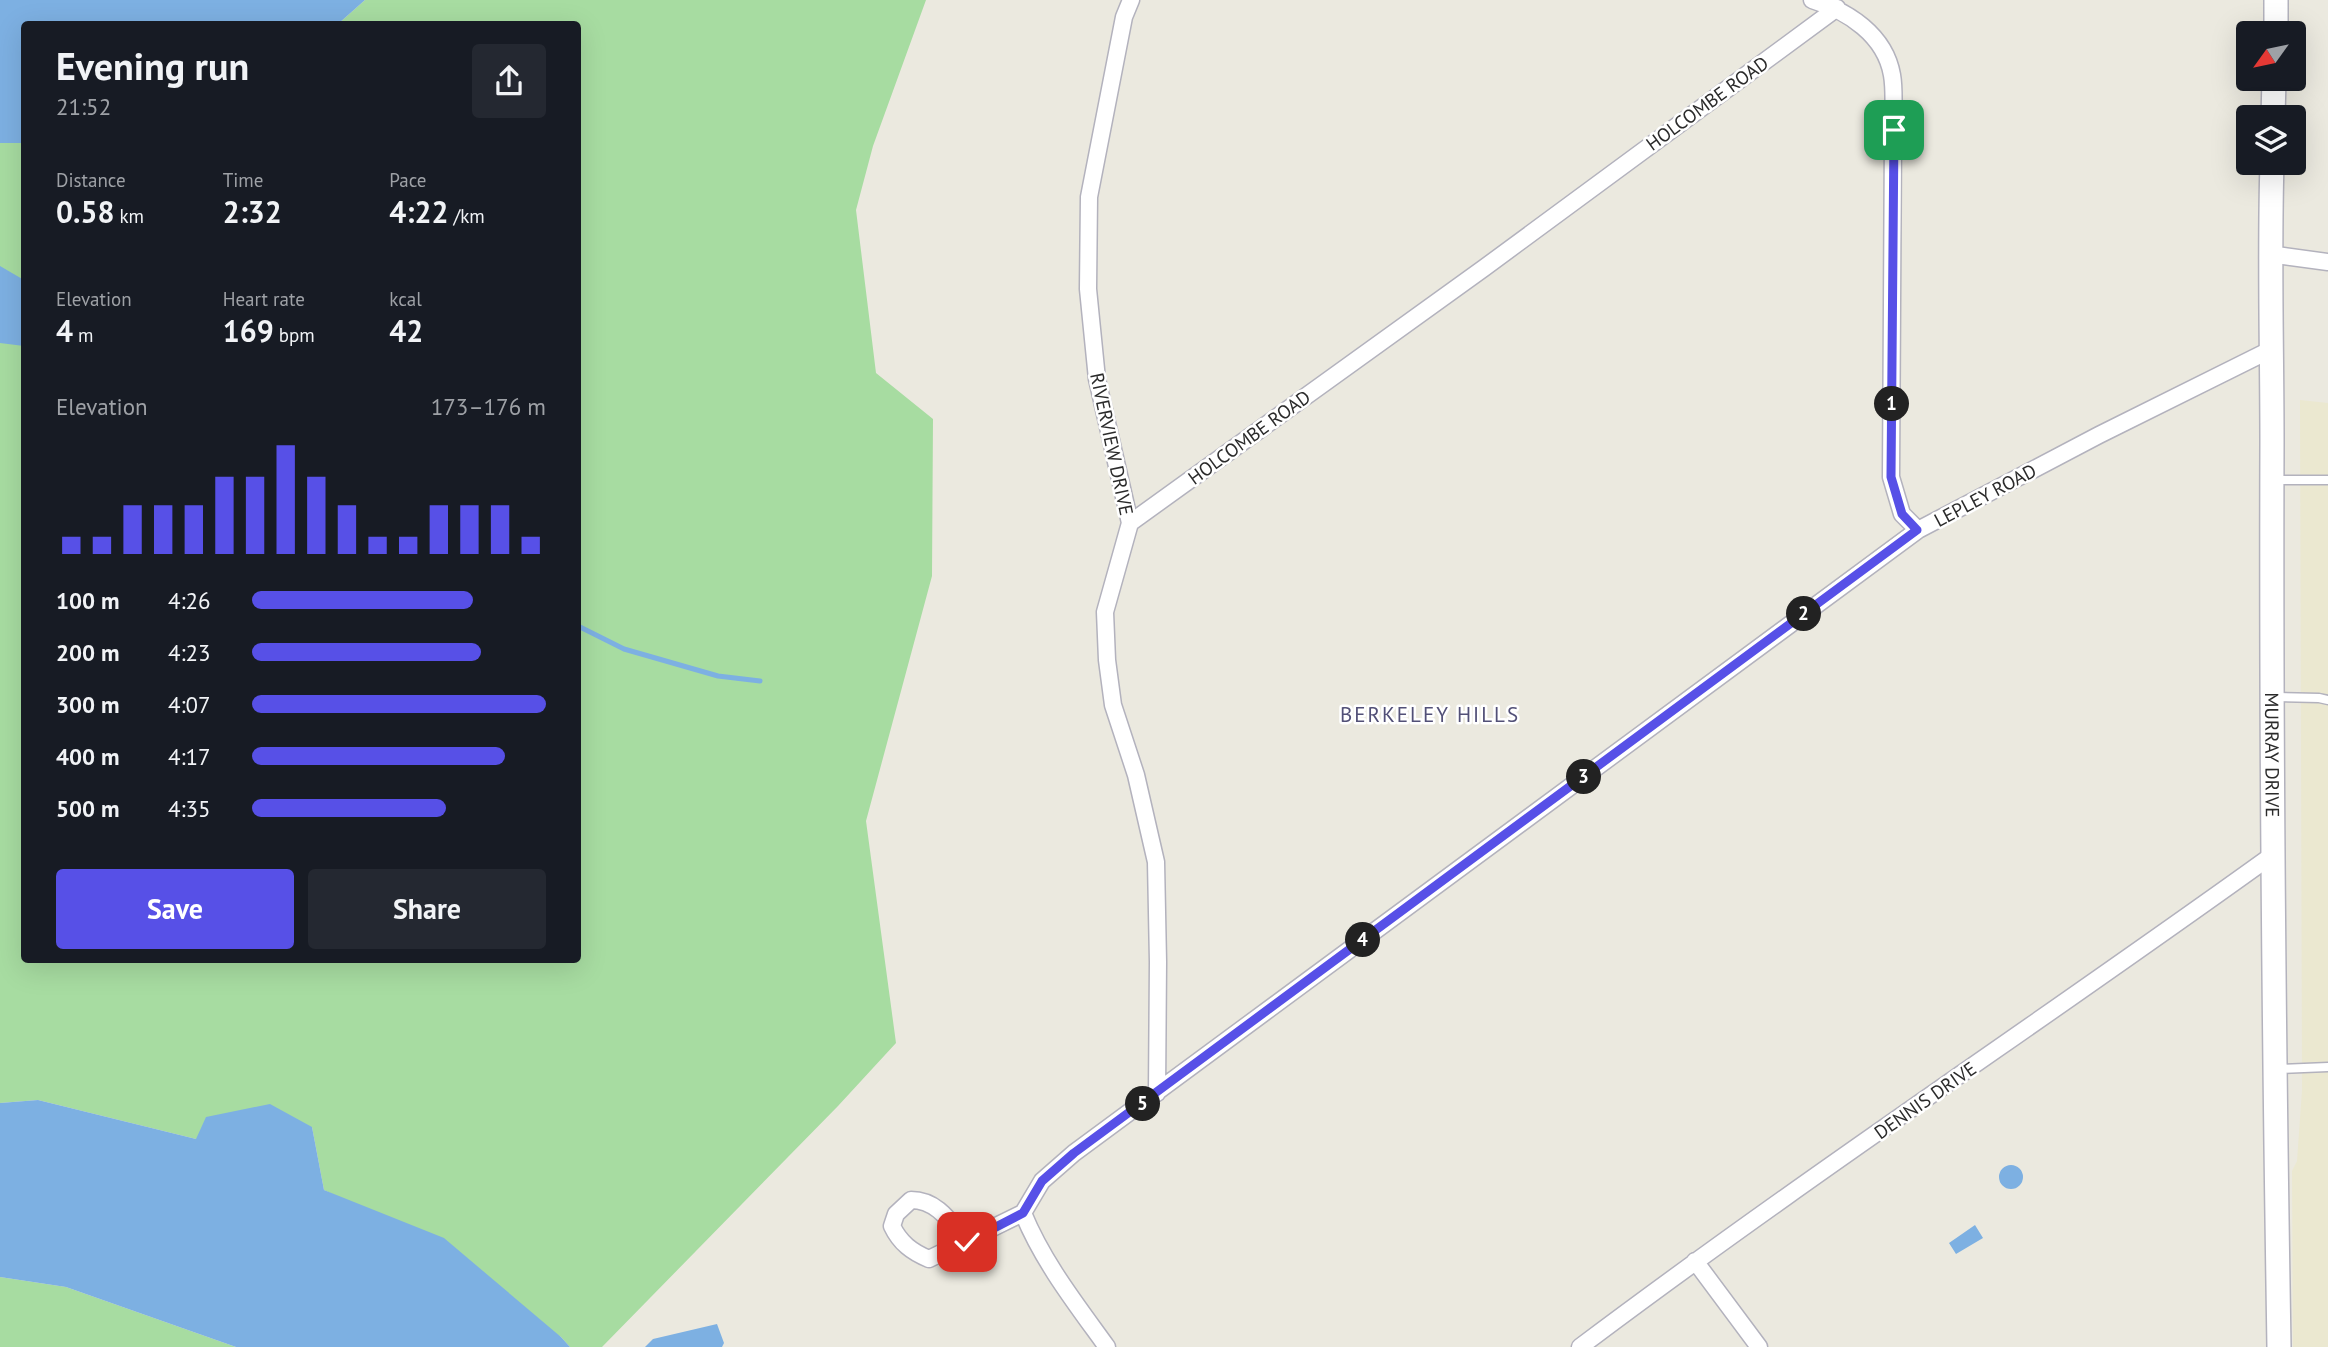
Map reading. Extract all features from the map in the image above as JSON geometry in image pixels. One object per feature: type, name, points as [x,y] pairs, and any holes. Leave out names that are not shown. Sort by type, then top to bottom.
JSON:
[{"type":"street","name":"RIVERVIEW DRIVE","points":[[1131,0],[1124,17],[1089,197],[1088,289],[1097,379],[1130,523],[1105,612],[1107,660],[1113,705],[1136,775],[1156,862],[1157,1093]]},
{"type":"street","points":[[1812,0],[1837,8],[1867,30],[1882,49],[1892,75],[1894,130],[1891,477],[1902,514],[1917,530]]},
{"type":"street","points":[[2276,0],[2276,21]]},
{"type":"street","name":"HOLCOMBE ROAD","points":[[1130,523],[1473,276],[1837,8]]},
{"type":"street","name":"MURRAY DRIVE","points":[[2272,175],[2269,254],[2272,349],[2271,856],[2279,1347]]},
{"type":"street","points":[[2269,254],[2328,262]]},
{"type":"street","name":"LEPLEY ROAD","points":[[1023,1213],[1042,1181],[1074,1153],[1917,530],[2272,349]]},
{"type":"street","name":"DENNIS DRIVE","points":[[1580,1347],[1695,1261],[2127,960],[2271,856]]},
{"type":"street","points":[[967,1242],[947,1217],[933,1204],[924,1200],[911,1200],[896,1214],[892,1226],[897,1237],[912,1252],[929,1259],[967,1242],[1023,1213],[1034,1240],[1059,1280],[1107,1347]]},
{"type":"street","points":[[1695,1261],[1759,1347]]},
{"type":"lane","points":[[2272,480],[2328,480]]},
{"type":"lane","points":[[2272,698],[2328,700]]},
{"type":"lane","points":[[2275,1069],[2328,1067]]},
{"type":"shaded area","points":[[2300,400],[2328,403],[2328,1347],[2293,1347],[2292,1171],[2297,1161],[2302,1090]]},
{"type":"green space","points":[[365,0],[926,0],[873,146],[856,210],[876,373],[933,419],[932,576],[866,821],[896,1043],[838,1106],[602,1347],[570,1347],[561,1337],[349,1202],[324,1190],[312,1127],[196,1139],[38,1100],[0,1103],[0,143],[21,143],[21,963],[581,963],[581,21],[341,21]]},
{"type":"green space","points":[[0,1277],[66,1287],[236,1347],[0,1347]]},
{"type":"water","points":[[0,0],[365,0],[341,21],[21,21],[21,143],[0,143]]},
{"type":"water","points":[[0,266],[21,278],[21,346],[0,343]]},
{"type":"water","points":[[38,1100],[196,1139],[206,1117],[270,1104],[312,1127],[324,1190],[444,1238],[570,1347],[236,1347],[66,1287],[0,1277],[0,1103]]},
{"type":"water","points":[[2011,1165],[2020,1168],[2023,1177],[2020,1186],[2011,1189],[2002,1186],[1999,1177],[2002,1168]]},
{"type":"water","points":[[1975,1225],[1983,1238],[1956,1254],[1949,1243]]},
{"type":"water","points":[[717,1324],[724,1343],[722,1347],[645,1347],[653,1339]]},
{"type":"waterway","points":[[581,628],[624,649],[718,676],[760,681]]},
{"type":"district","name":"BERKELEY HILLS","points":[[1430,714]]},
{"type":"route","points":[[967,1242],[1023,1213],[1042,1181],[1074,1153],[1917,530],[1902,514],[1891,477],[1894,130]]}]
